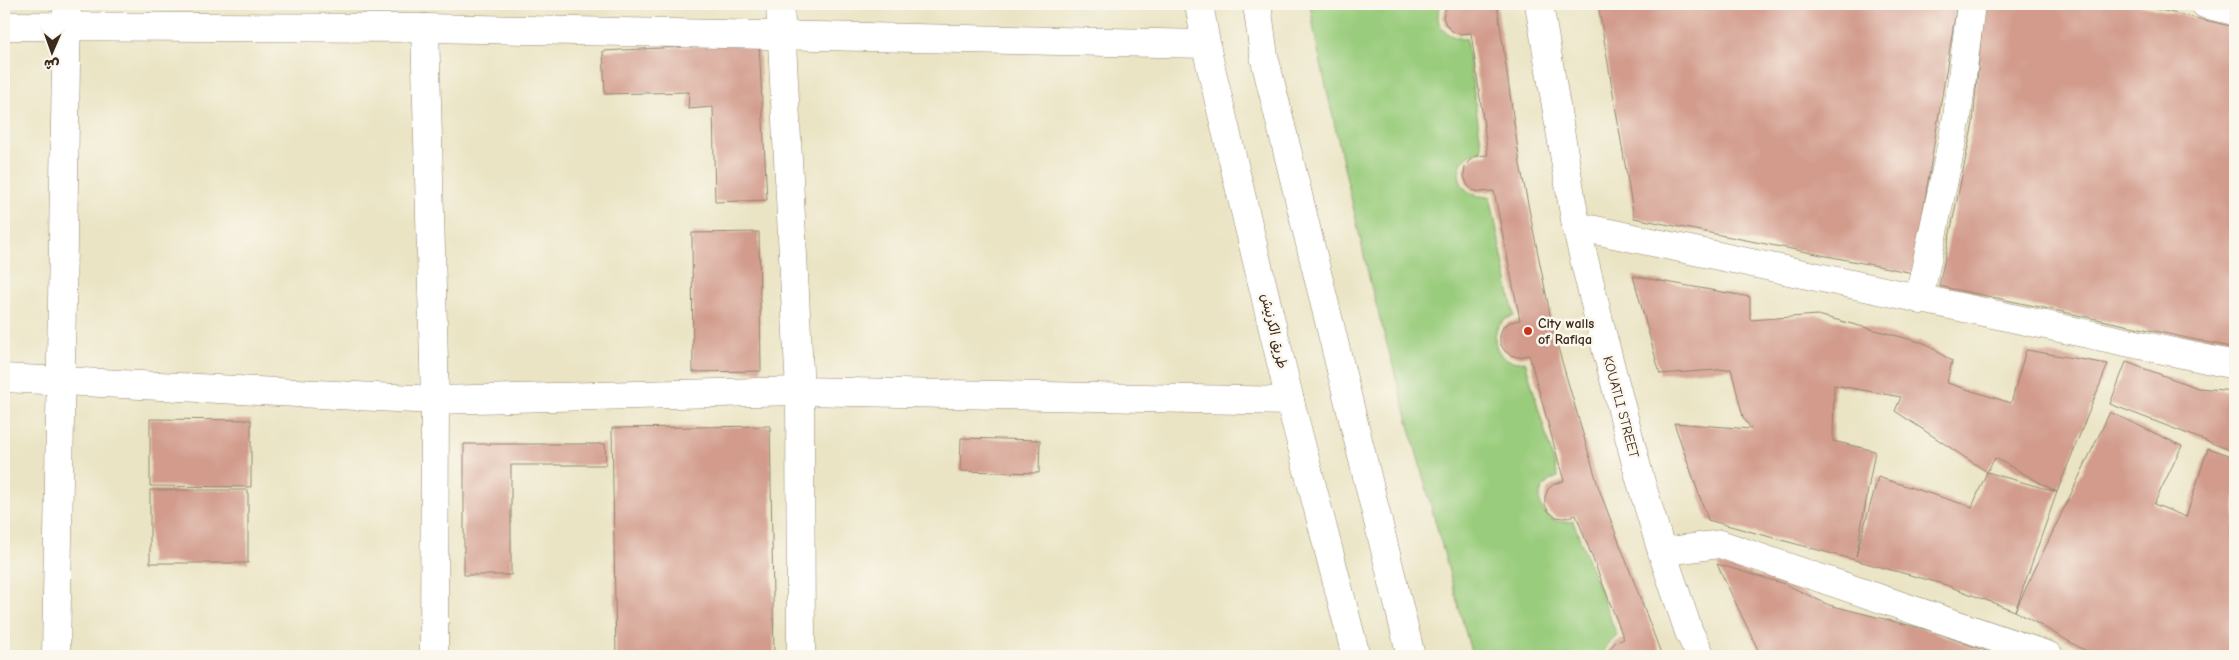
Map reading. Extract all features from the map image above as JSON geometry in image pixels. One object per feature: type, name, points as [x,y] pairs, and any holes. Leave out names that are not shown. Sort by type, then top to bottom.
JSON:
[{"type":"street","points":[[780,4],[800,391],[801,656]]},
{"type":"street","name":"طريق الكرنيش","points":[[1199,4],[1206,44],[1290,401],[1356,656]]},
{"type":"street","points":[[1257,4],[1264,56],[1411,656]]},
{"type":"street","name":"KOUATLI STREET","points":[[1539,4],[1576,226],[1638,470],[1662,552],[1689,632],[1702,656]]},
{"type":"street","points":[[1921,300],[1921,289],[1957,118],[1971,4]]},
{"type":"street","points":[[2205,4],[2235,11]]},
{"type":"street","points":[[4,26],[67,15],[349,16],[425,28],[1206,44]]},
{"type":"street","points":[[56,656],[67,15]]},
{"type":"street","points":[[425,28],[435,400],[434,656]]},
{"type":"street","points":[[1576,226],[2235,365]]},
{"type":"street","points":[[4,378],[435,400],[800,391],[1290,401]]},
{"type":"street","points":[[1662,552],[1720,544],[2049,656]]},
{"type":"green space","points":[[1310,4],[1442,4],[1438,17],[1442,28],[1453,36],[1466,38],[1482,151],[1471,154],[1464,160],[1460,168],[1459,177],[1462,185],[1468,192],[1478,196],[1490,196],[1514,316],[1504,320],[1498,327],[1495,335],[1496,344],[1499,352],[1505,358],[1514,361],[1525,361],[1558,477],[1548,482],[1542,489],[1540,497],[1541,506],[1552,519],[1561,522],[1573,521],[1617,636],[1606,646],[1602,656],[1472,656],[1370,282],[1316,42]]},
{"type":"building","name":"City walls of Rafiqa","points":[[1447,4],[1497,4],[1520,164],[1554,334],[1599,489],[1662,656],[1607,656],[1610,648],[1616,642],[1624,639],[1576,515],[1564,518],[1556,517],[1549,512],[1545,505],[1548,489],[1554,484],[1564,481],[1529,355],[1518,357],[1510,355],[1500,343],[1503,327],[1510,322],[1520,320],[1494,191],[1480,192],[1472,190],[1464,176],[1465,167],[1469,161],[1476,156],[1488,155],[1471,33],[1459,34],[1452,31],[1446,25],[1443,17]]},
{"type":"building","points":[[1598,4],[1957,4],[1913,273],[1634,218]]},
{"type":"building","points":[[1984,4],[2134,4],[2235,27],[2235,348],[1939,286],[1973,123]]},
{"type":"building","points":[[759,43],[767,200],[715,202],[713,107],[688,109],[689,92],[605,94],[603,51]]},
{"type":"building","points":[[759,232],[761,371],[693,372],[692,233]]},
{"type":"building","points":[[1633,276],[1750,297],[1750,320],[1818,315],[1924,343],[1952,361],[1947,383],[2011,403],[2026,350],[2108,364],[2057,492],[2015,611],[1943,584],[1708,520],[1674,423],[1751,429],[1743,417],[1731,369],[1660,374]],"holes":[[[1834,385],[1901,397],[1895,411],[1987,472],[1972,507],[1878,477],[1856,556],[1875,451],[1833,441]],[[1995,458],[2057,492],[1987,472]]]},
{"type":"building","points":[[2126,362],[2198,388],[2235,391],[2235,452],[2110,404]]},
{"type":"building","points":[[2110,412],[2182,446],[2154,504],[2186,517],[2208,448],[2235,457],[2235,646],[2231,656],[2105,656],[2086,651],[2015,611]]},
{"type":"building","points":[[150,419],[251,420],[251,487],[150,486]]},
{"type":"building","points":[[770,426],[774,656],[616,656],[612,428]]},
{"type":"building","points":[[961,438],[1040,440],[1039,473],[960,471]]},
{"type":"building","points":[[464,444],[605,444],[606,465],[511,465],[511,575],[464,575]]},
{"type":"building","points":[[150,490],[248,490],[248,563],[150,563]]},
{"type":"building","points":[[1717,564],[1785,584],[1829,605],[1932,631],[1999,656],[1761,656]]},
{"type":"place","name":"City walls of Rafiqa","points":[[1528,331]]}]
